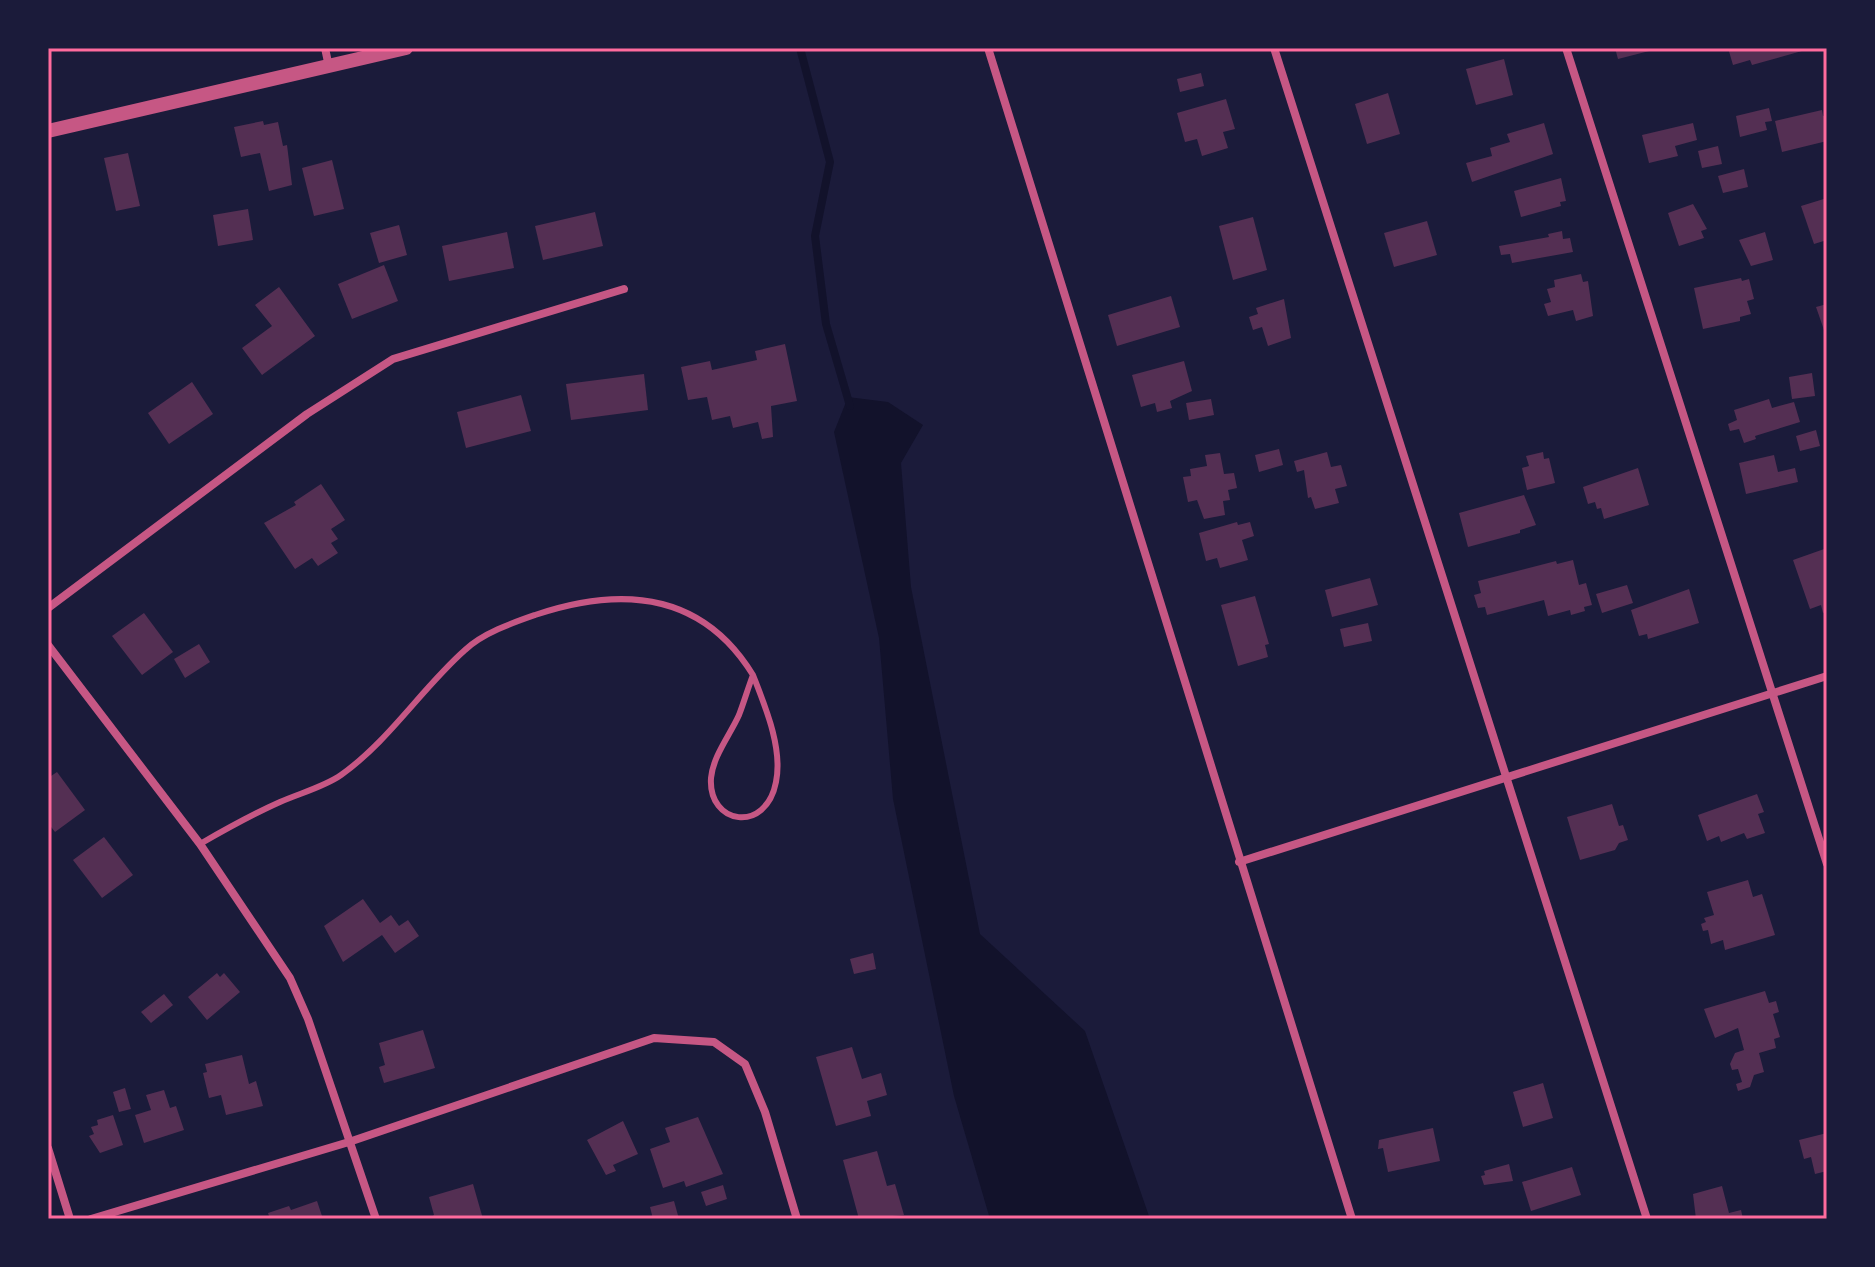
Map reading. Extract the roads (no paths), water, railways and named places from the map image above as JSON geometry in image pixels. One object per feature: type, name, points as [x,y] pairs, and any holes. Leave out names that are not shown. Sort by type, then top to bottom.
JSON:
[{"type":"street","points":[[325,48],[330,68]]},
{"type":"street","points":[[48,131],[406,48]]},
{"type":"street","points":[[988,48],[1352,1219]]},
{"type":"street","points":[[1274,48],[1647,1219]]},
{"type":"street","points":[[1566,48],[1827,864]]},
{"type":"street","points":[[48,608],[307,414],[393,359],[624,289]]},
{"type":"street","points":[[48,645],[200,844],[290,978],[308,1019],[376,1219]]},
{"type":"street","points":[[1239,862],[1827,676]]},
{"type":"street","points":[[91,1219],[349,1142],[654,1038],[714,1042],[745,1064],[765,1112],[797,1219]]},
{"type":"street","points":[[48,1148],[70,1219]]},
{"type":"lane","points":[[200,844],[250,815],[340,775],[467,647],[512,623],[563,606],[603,598],[633,598],[665,604],[703,619],[737,649],[753,675],[777,755],[777,781],[769,804],[755,816],[741,819],[729,814],[714,797],[711,777],[753,675]]},
{"type":"waterway","points":[[800,48],[830,162],[815,236],[826,324],[850,406]]}]
